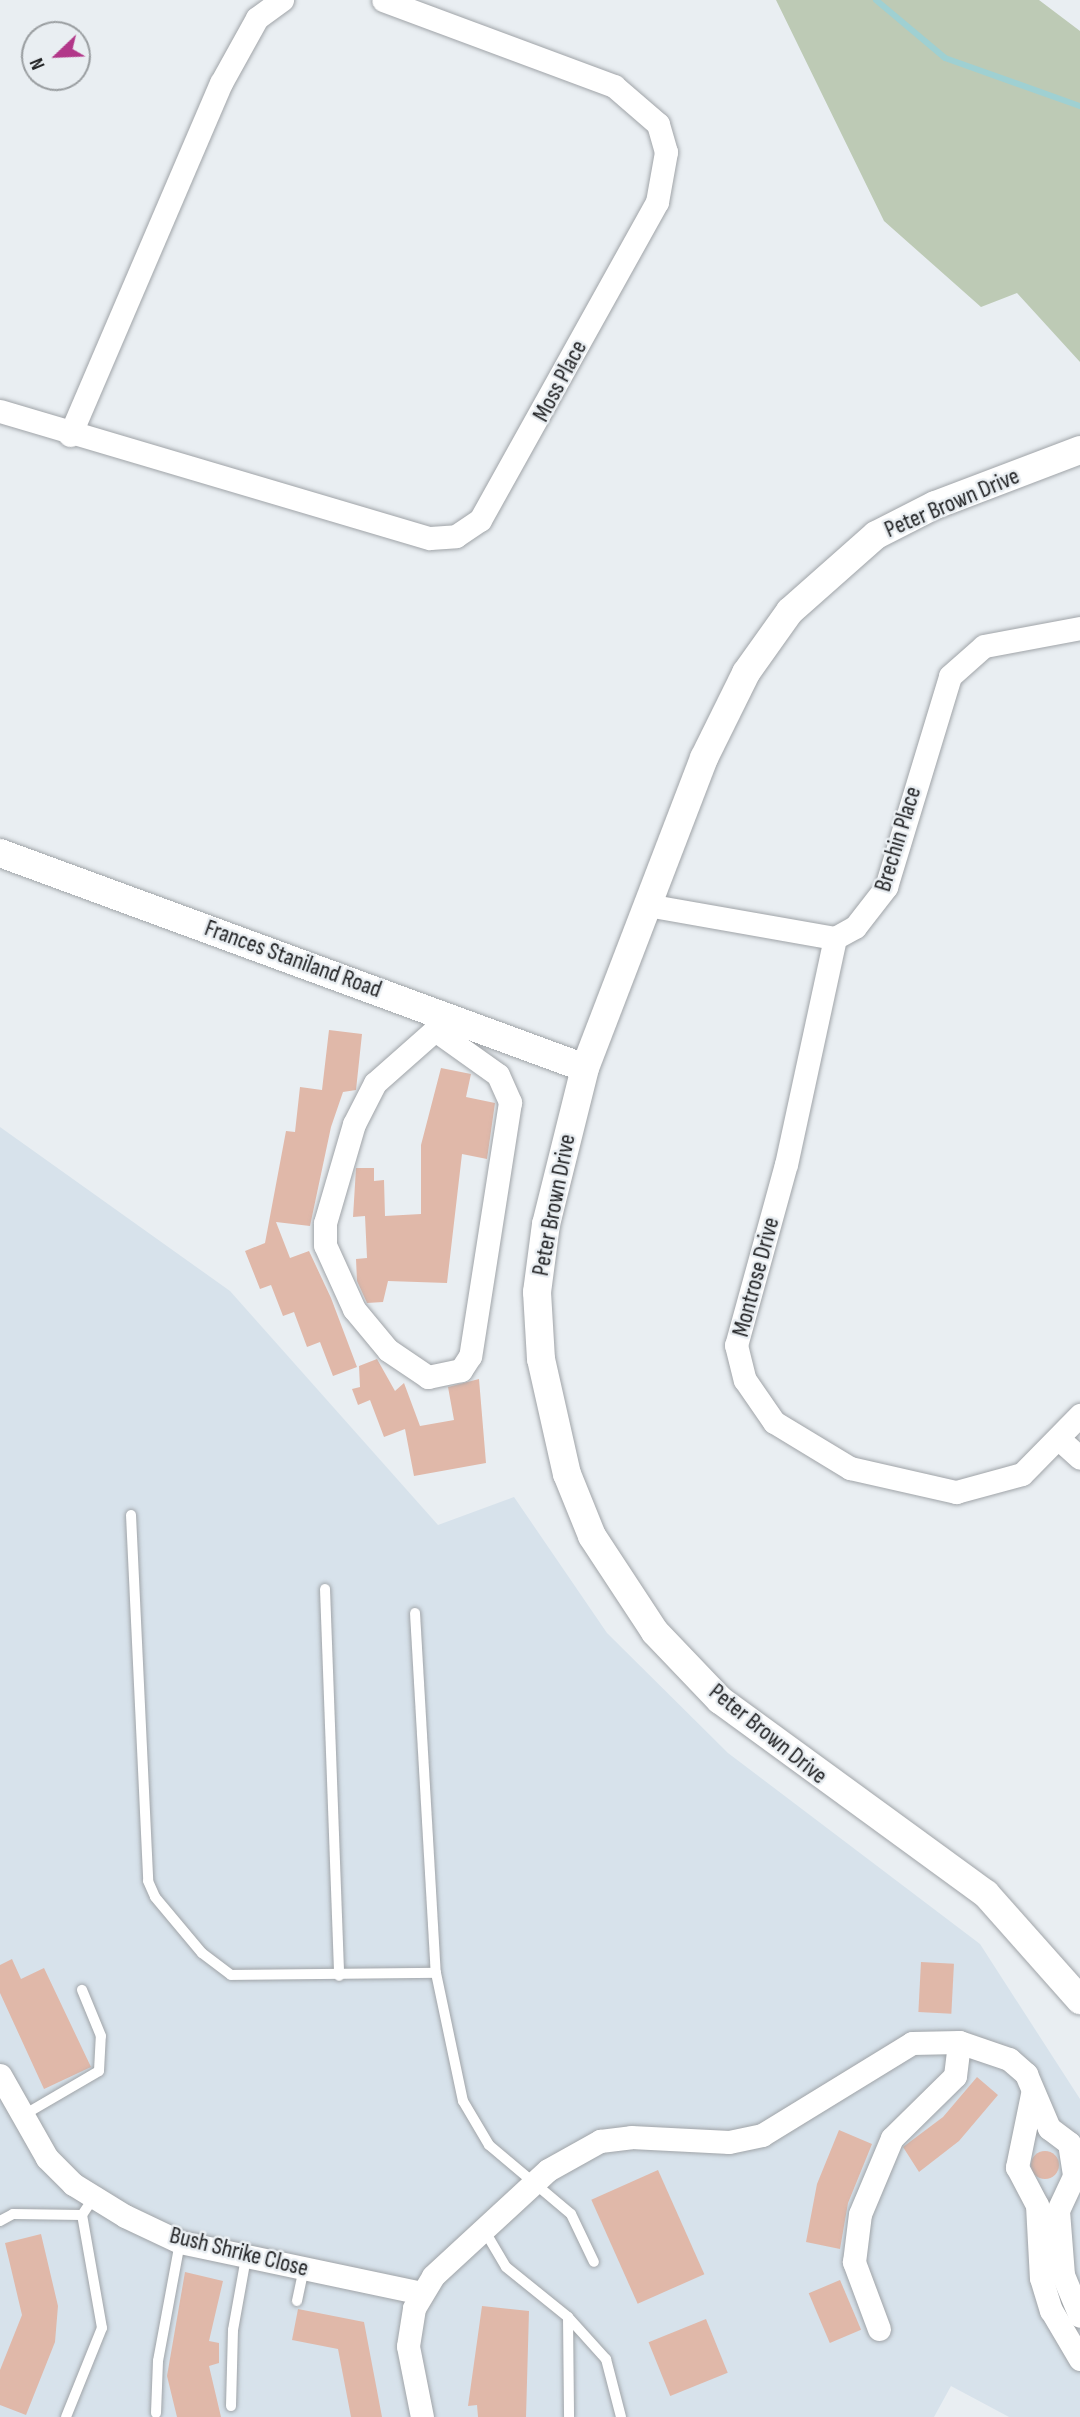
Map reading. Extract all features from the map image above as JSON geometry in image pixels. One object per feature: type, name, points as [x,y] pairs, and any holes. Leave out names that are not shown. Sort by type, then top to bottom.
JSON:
[{"type":"street","points":[[70,435],[221,83],[257,18],[282,0]]},
{"type":"street","name":"Moss Place","points":[[0,411],[70,435],[430,538],[467,530],[500,493],[657,202],[666,152],[658,124],[614,86],[383,0]]},
{"type":"street","name":"Peter Brown Drive","points":[[1080,450],[935,505],[876,536],[790,611],[746,673],[704,758],[585,1068],[546,1224],[537,1292],[552,1423],[592,1536],[655,1632],[720,1700],[985,1894],[1080,2000]]},
{"type":"street","name":"Brechin Place","points":[[835,938],[866,920],[886,887],[950,676],[984,646],[1080,628]]},
{"type":"street","name":"Frances Staniland Road","points":[[0,853],[437,1020],[585,1068]]},
{"type":"street","points":[[647,905],[835,938]]},
{"type":"street","name":"Montrose Drive","points":[[835,938],[786,1164],[736,1345],[745,1380],[774,1422],[850,1468],[956,1492],[1022,1474],[1080,1415]]},
{"type":"street","points":[[437,1020],[485,1063],[510,1102],[470,1356],[461,1370],[428,1377],[368,1328],[338,1281],[325,1245],[330,1198],[354,1124],[375,1083],[437,1020]]},
{"type":"street","points":[[1059,1439],[1080,1458]]},
{"type":"street","points":[[880,2329],[854,2262],[860,2214],[892,2138],[955,2076],[959,2042]]},
{"type":"street","points":[[422,2417],[408,2346],[422,2293],[483,2228],[536,2180],[600,2141],[631,2137],[729,2142],[762,2135],[896,2049],[959,2042],[1009,2059],[1033,2087],[1049,2128],[1069,2143],[1075,2158],[1058,2211],[1063,2275],[1080,2316]]},
{"type":"street","name":"Bush Shrike Close","points":[[0,2075],[47,2158],[88,2206],[180,2242],[422,2293]]},
{"type":"street","points":[[1033,2087],[1028,2136],[1017,2167],[1037,2205],[1041,2278],[1051,2311],[1080,2359]]},
{"type":"lane","points":[[131,1515],[148,1881],[155,1897],[202,1953],[231,1975],[436,1973]]},
{"type":"lane","points":[[325,1589],[339,1976]]},
{"type":"lane","points":[[415,1613],[436,1973],[469,2120],[489,2146],[536,2180],[570,2214],[594,2262]]},
{"type":"lane","points":[[22,2116],[99,2071],[101,2036],[82,1990]]},
{"type":"lane","points":[[0,2221],[13,2214],[88,2206],[102,2328],[66,2417]]},
{"type":"lane","points":[[483,2228],[506,2267],[568,2317],[615,2375],[621,2417]]},
{"type":"lane","points":[[156,2413],[158,2361],[180,2242]]},
{"type":"lane","points":[[231,2406],[233,2330],[246,2258]]},
{"type":"lane","points":[[298,2301],[304,2269]]},
{"type":"lane","points":[[568,2317],[569,2417]]},
{"type":"shaded area","points":[[0,1127],[230,1291],[438,1525],[514,1497],[607,1633],[728,1753],[980,1944],[1080,2099],[1080,2417],[1009,2417],[951,2386],[934,2417],[0,2417]]},
{"type":"green space","points":[[776,0],[1039,0],[1080,31],[1080,362],[1017,293],[981,307],[884,221]]},
{"type":"building","points":[[329,1030],[362,1034],[356,1090],[343,1092],[331,1127],[310,1226],[276,1222],[290,1258],[309,1251],[331,1298],[357,1367],[333,1376],[320,1342],[307,1347],[294,1312],[283,1316],[271,1285],[260,1289],[245,1251],[265,1243],[286,1131],[295,1132],[300,1087],[322,1090]]},
{"type":"building","points":[[441,1068],[471,1074],[466,1097],[495,1103],[487,1159],[462,1154],[447,1283],[388,1281],[383,1302],[367,1303],[357,1281],[356,1259],[367,1258],[365,1216],[353,1217],[356,1168],[374,1168],[374,1181],[384,1180],[385,1216],[421,1214],[421,1145]]},
{"type":"building","points":[[377,1359],[395,1391],[404,1383],[420,1426],[454,1420],[448,1387],[479,1379],[486,1463],[414,1476],[405,1429],[384,1437],[370,1400],[358,1405],[352,1389],[360,1387],[359,1366]]},
{"type":"building","points":[[12,1959],[21,1979],[44,1968],[91,2067],[44,2089],[0,1993],[0,1965]]},
{"type":"building","points":[[921,1962],[954,1964],[951,2014],[918,2012]]},
{"type":"building","points":[[977,2077],[998,2095],[959,2141],[919,2172],[903,2147],[943,2117]]},
{"type":"building","points":[[839,2130],[872,2144],[848,2203],[840,2249],[806,2242],[817,2184]]},
{"type":"building","points":[[1045,2151],[1055,2155],[1059,2165],[1055,2175],[1045,2179],[1035,2175],[1031,2165],[1035,2155]]},
{"type":"building","points":[[658,2170],[704,2274],[638,2304],[591,2200]]},
{"type":"building","points":[[41,2234],[58,2306],[55,2342],[26,2415],[0,2405],[0,2370],[22,2315],[5,2243]]},
{"type":"building","points":[[185,2272],[223,2281],[209,2341],[219,2343],[219,2363],[209,2366],[221,2417],[177,2417],[167,2376]]},
{"type":"building","points":[[840,2280],[861,2330],[830,2343],[809,2293]]},
{"type":"building","points":[[482,2306],[529,2311],[526,2417],[478,2417],[477,2405],[468,2406]]},
{"type":"building","points":[[298,2309],[364,2322],[382,2417],[351,2417],[338,2349],[292,2340]]},
{"type":"building","points":[[706,2319],[728,2373],[670,2396],[649,2342]]},
{"type":"waterway","points":[[876,0],[945,58],[1080,106]]}]
